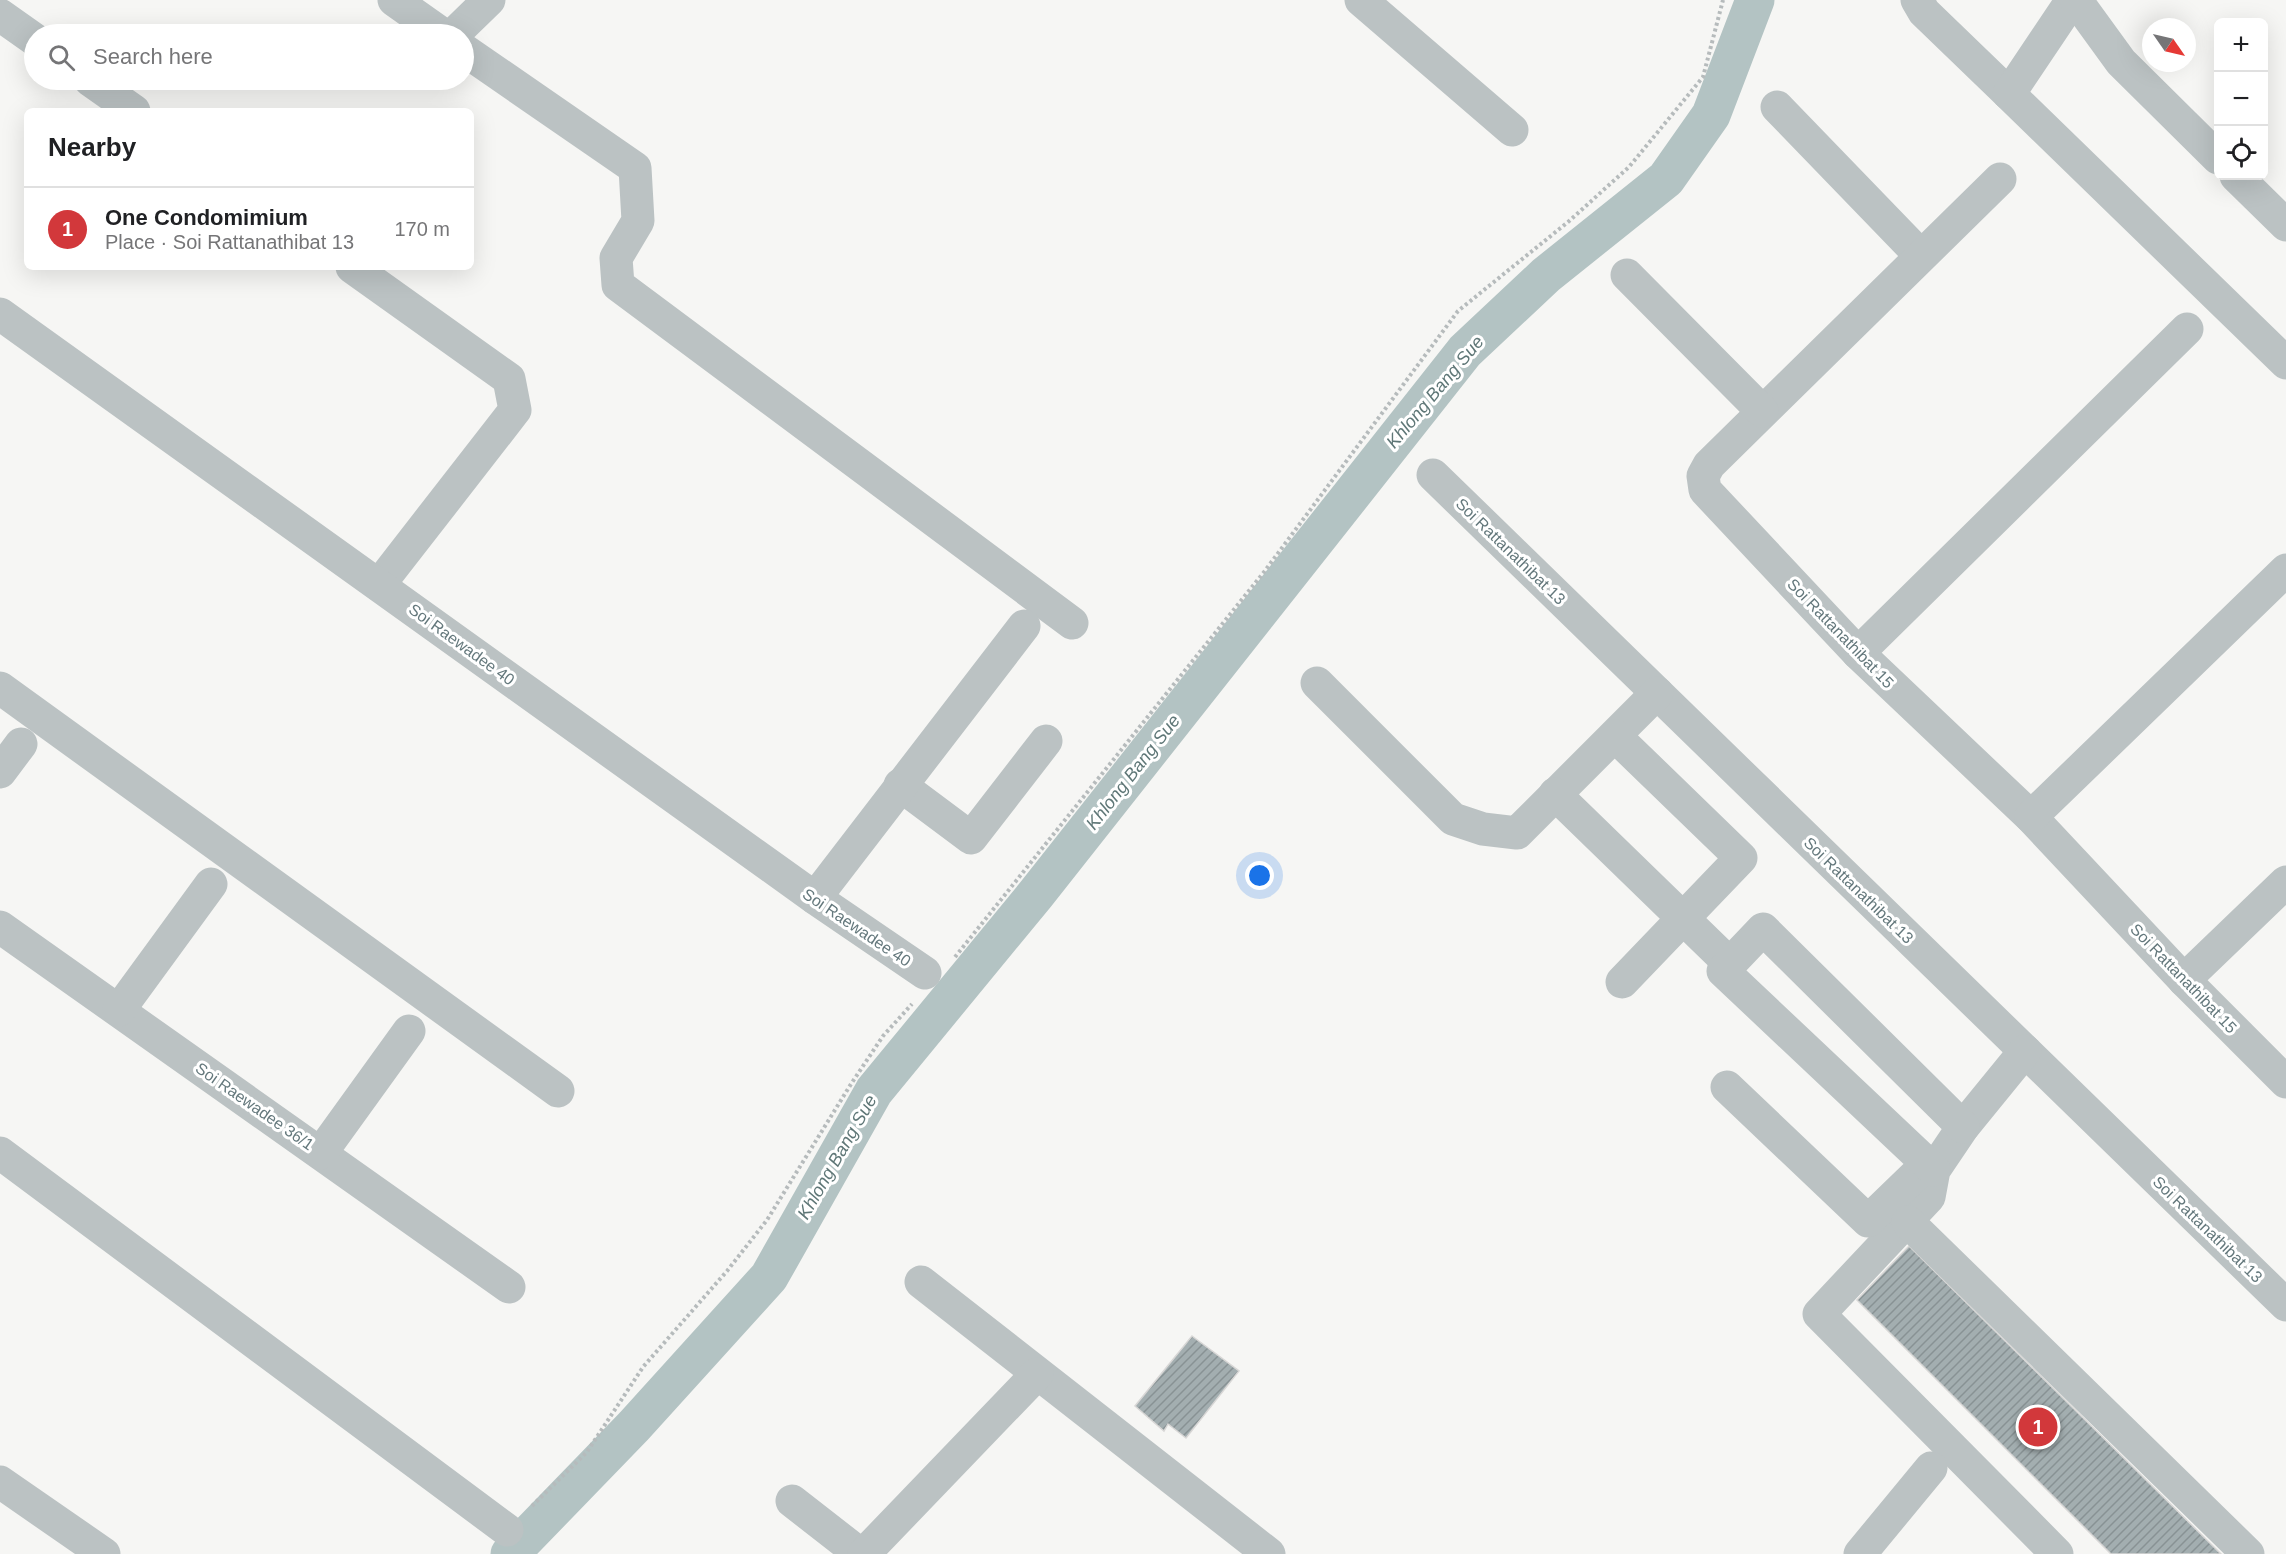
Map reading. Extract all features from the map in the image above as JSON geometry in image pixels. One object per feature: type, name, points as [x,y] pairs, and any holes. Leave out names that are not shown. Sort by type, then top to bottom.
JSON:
[{"type":"street","points":[[394,0],[428,24]]},
{"type":"street","points":[[464,24],[489,0]]},
{"type":"street","points":[[1361,0],[1512,130]]},
{"type":"street","points":[[1917,0],[1924,12],[2286,363]]},
{"type":"street","points":[[2009,94],[2074,0],[2121,62],[2214,154]]},
{"type":"street","points":[[0,15],[24,32]]},
{"type":"street","points":[[474,57],[635,168],[638,221],[616,258],[618,285],[1072,623]]},
{"type":"street","points":[[104,90],[130,108]]},
{"type":"street","points":[[1777,107],[1921,256]]},
{"type":"street","name":"Soi Rattanathibat 15","points":[[2000,179],[1709,465],[1703,476],[1705,490],[1858,653],[2031,818],[2184,980],[2286,1082]]},
{"type":"street","points":[[2240,180],[2286,225]]},
{"type":"street","points":[[356,270],[509,379],[514,410],[379,585]]},
{"type":"street","points":[[1627,274],[1762,411]]},
{"type":"street","name":"Soi Raewadee 40","points":[[0,314],[815,898],[920,987]]},
{"type":"street","points":[[1858,653],[2187,329]]},
{"type":"street","name":"Soi Rattanathibat 13","points":[[1433,475],[2286,1305]]},
{"type":"street","points":[[2031,818],[2286,570]]},
{"type":"street","points":[[815,898],[1024,626]]},
{"type":"street","points":[[1317,683],[1453,819],[1483,829],[1517,833],[1657,693]]},
{"type":"street","points":[[0,688],[558,1090]]},
{"type":"street","points":[[1615,736],[1740,858],[1622,982]]},
{"type":"street","points":[[900,785],[971,838],[1046,741]]},
{"type":"street","points":[[0,772],[21,744]]},
{"type":"street","points":[[1556,794],[1730,964]]},
{"type":"street","points":[[2184,980],[2286,882]]},
{"type":"street","points":[[119,1010],[211,884]]},
{"type":"street","name":"Soi Raewadee 36/1","points":[[0,927],[509,1287]]},
{"type":"street","points":[[1931,1167],[1723,971],[1763,929],[1964,1127]]},
{"type":"street","points":[[321,1153],[409,1031]]},
{"type":"street","points":[[1727,1087],[1868,1221],[1931,1167],[2025,1051]]},
{"type":"street","points":[[0,1153],[507,1530]]},
{"type":"street","points":[[1931,1167],[1929,1197],[1908,1222],[1819,1314],[2057,1554]]},
{"type":"street","points":[[1908,1222],[2248,1554]]},
{"type":"street","points":[[921,1282],[1269,1554]]},
{"type":"street","points":[[792,1501],[862,1554],[1037,1374]]},
{"type":"street","points":[[1860,1554],[1931,1468]]},
{"type":"street","points":[[0,1482],[104,1554]]},
{"type":"path","points":[[954,958],[1264,572],[1458,311],[1568,222],[1629,167],[1703,77],[1722,0]]},
{"type":"path","points":[[507,1530],[587,1452],[643,1367],[727,1271],[760,1228],[883,1036],[920,987]]},
{"type":"building","points":[[1909,1246],[2221,1554],[2111,1554],[1857,1300]]},
{"type":"building","points":[[1192,1336],[1239,1371],[1186,1438],[1168,1424],[1164,1431],[1135,1406]]},
{"type":"waterway","name":"Khlong Bang Sue","points":[[510,1554],[634,1426],[769,1277],[874,1091],[1036,894],[1465,351],[1546,275],[1666,179],[1711,115],[1755,0]]},
{"type":"place","name":"One Condomimium","points":[[2038,1427]]}]
